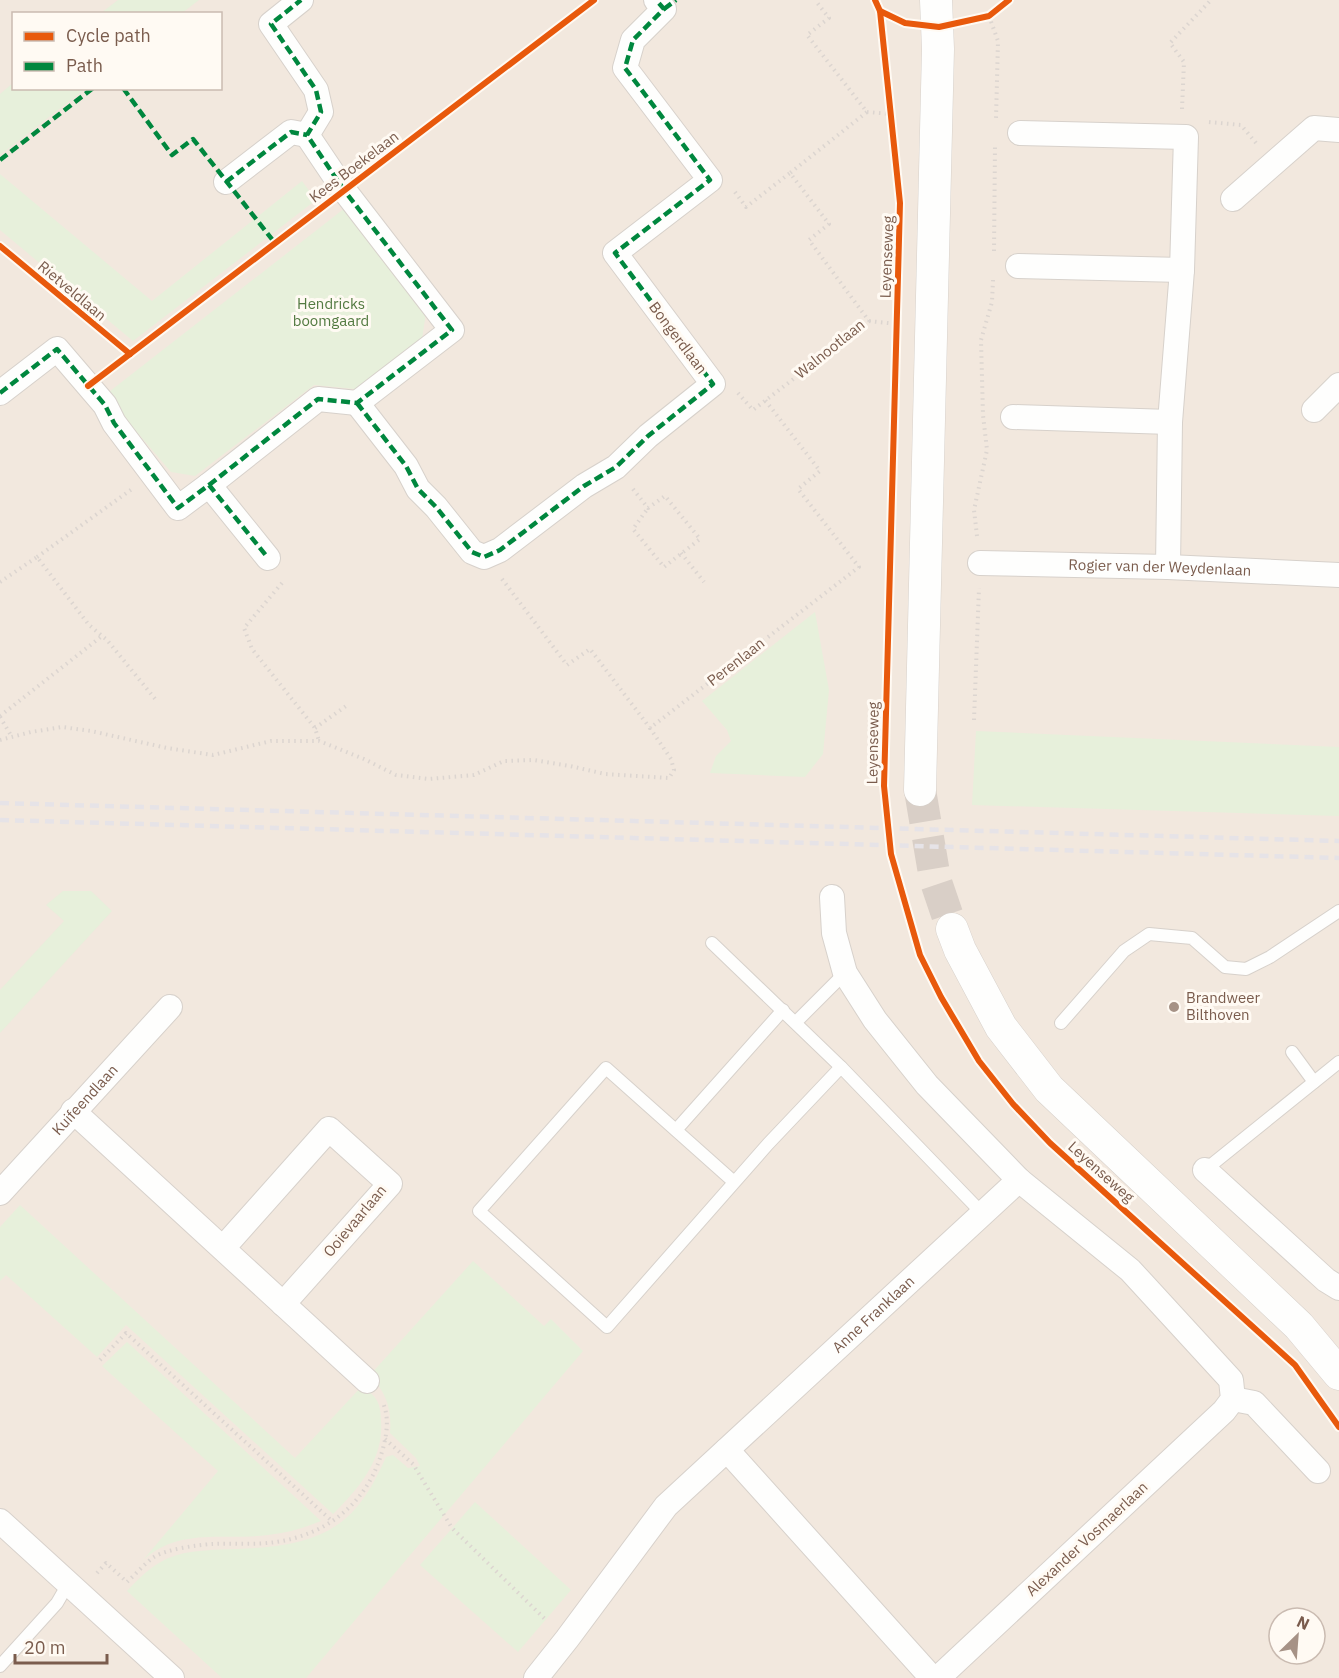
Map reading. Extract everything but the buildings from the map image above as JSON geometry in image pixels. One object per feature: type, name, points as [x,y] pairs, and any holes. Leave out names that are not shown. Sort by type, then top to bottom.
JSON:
[{"type":"street","points":[[301,0],[271,24],[316,90],[321,112],[307,135]]},
{"type":"street","points":[[666,3],[633,40],[625,68],[710,180]]},
{"type":"street","points":[[920,790],[938,14]]},
{"type":"street","points":[[1020,133],[1181,128],[1186,137],[1182,270],[1170,422],[1168,567]]},
{"type":"street","points":[[1233,198],[1314,129],[1339,130]]},
{"type":"street","points":[[0,393],[57,349],[105,405],[114,423],[178,508],[318,399],[357,403],[452,330],[344,190],[307,135],[291,132],[226,182]]},
{"type":"street","name":"Bongerdlaan","points":[[484,557],[500,550],[584,486],[616,467],[648,436],[712,384],[615,253],[710,180]]},
{"type":"street","points":[[1018,266],[1182,270]]},
{"type":"street","points":[[1314,410],[1339,385]]},
{"type":"street","points":[[357,403],[406,466],[418,489],[436,507],[472,552],[484,557]]},
{"type":"street","points":[[1013,417],[1170,422]]},
{"type":"street","points":[[209,485],[268,558]]},
{"type":"street","name":"Rogier van der Weydenlaan","points":[[980,563],[1168,567],[1339,576]]},
{"type":"street","points":[[832,897],[834,933],[845,973],[875,1020],[927,1085],[1019,1180],[1130,1270],[1231,1380],[1233,1399],[1254,1403],[1318,1471]]},
{"type":"street","name":"Leyenseweg","points":[[952,929],[964,959],[1001,1027],[1049,1089],[1299,1326],[1339,1374]]},
{"type":"street","name":"Kuifeendlaan","points":[[0,1193],[170,1006]]},
{"type":"street","points":[[73,1111],[367,1381]]},
{"type":"street","name":"Ooievaarlaan","points":[[222,1248],[329,1129],[390,1184],[283,1304]]},
{"type":"street","points":[[1205,1170],[1326,1280],[1339,1288]]},
{"type":"street","name":"Anne Franklaan","points":[[536,1678],[666,1506],[1019,1180]]},
{"type":"street","name":"Leyenseweg","points":[[1299,1326],[1339,1354]]},
{"type":"street","name":"Alexander Vosmaerlaan","points":[[938,1678],[1224,1411],[1233,1399]]},
{"type":"street","points":[[727,1450],[932,1678]]},
{"type":"street","points":[[0,1521],[172,1678]]},
{"type":"lane","points":[[1061,1023],[1124,951],[1149,934],[1192,938],[1225,968],[1246,969],[1270,957],[1339,911]]},
{"type":"lane","points":[[712,943],[796,1022],[983,1214]]},
{"type":"lane","points":[[796,1022],[845,973]]},
{"type":"lane","points":[[676,1131],[783,1010]]},
{"type":"lane","points":[[1292,1052],[1314,1082]]},
{"type":"lane","points":[[1205,1170],[1339,1062]]},
{"type":"lane","points":[[734,1182],[606,1068],[479,1211],[607,1327],[734,1182],[841,1067]]},
{"type":"lane","points":[[0,1666],[57,1603],[73,1589]]},
{"type":"path","points":[[815,0],[829,18],[807,35],[867,112]]},
{"type":"path","points":[[1211,0],[1170,43],[1184,62],[1181,128],[1241,125],[1274,164]]},
{"type":"path","points":[[938,14],[989,16],[996,11]]},
{"type":"path","points":[[989,16],[998,41],[995,130]]},
{"type":"path","points":[[890,104],[892,123]]},
{"type":"path","points":[[710,180],[727,183],[746,207],[867,112],[891,114]]},
{"type":"path","points":[[994,254],[995,141]]},
{"type":"path","points":[[974,720],[980,563],[974,510],[987,450],[983,415],[981,340],[992,302],[993,274]]},
{"type":"path","points":[[869,321],[897,324]]},
{"type":"path","points":[[712,384],[732,387],[753,410],[765,400]]},
{"type":"path","points":[[616,467],[648,508]]},
{"type":"path","points":[[0,582],[152,474]]},
{"type":"path","points":[[664,496],[700,539],[664,567],[633,529],[648,508],[664,496]]},
{"type":"path","points":[[681,553],[704,582]]},
{"type":"path","points":[[37,556],[89,625],[102,636],[156,700]]},
{"type":"path","points":[[0,740],[62,727],[213,755],[271,741],[319,741],[396,775],[429,779],[474,775],[504,761],[534,760],[605,774],[669,778],[674,770],[671,759],[590,649],[567,665],[484,557]]},
{"type":"path","points":[[268,558],[283,582],[244,628],[252,649],[315,728],[319,741]]},
{"type":"path","points":[[12,737],[0,717],[102,636]]},
{"type":"path","points":[[315,728],[349,704]]},
{"type":"path","points":[[100,1360],[126,1333],[333,1522]]},
{"type":"path","points":[[73,1589],[106,1563],[127,1582],[155,1556],[195,1545],[276,1542],[311,1534],[333,1522],[362,1494],[374,1475],[385,1439],[386,1408],[380,1396],[367,1381]]},
{"type":"path","points":[[385,1439],[413,1464],[452,1528],[567,1639]]},
{"type":"shaded area","points":[[0,0],[1339,0],[1339,1678],[0,1678]]},
{"type":"green space","points":[[118,0],[199,0],[183,12],[102,12]]},
{"type":"green space","points":[[12,84],[12,90],[84,90],[0,155],[0,94]]},
{"type":"green space","points":[[0,174],[152,301],[302,181],[316,200],[133,341],[0,230]]},
{"type":"green space","name":"Hendricks boomgaard","points":[[345,208],[426,313],[422,339],[355,389],[314,385],[195,476],[171,472],[105,395]]},
{"type":"green space","points":[[815,612],[829,690],[823,754],[805,777],[710,773],[716,756],[731,741],[727,730],[702,701]]},
{"type":"green space","points":[[976,731],[1339,747],[1339,816],[972,805]]},
{"type":"green space","points":[[63,891],[91,891],[112,911],[0,1033],[0,990],[64,921],[46,905]]},
{"type":"green space","points":[[20,1205],[295,1458],[362,1386],[375,1397],[380,1413],[381,1435],[374,1461],[360,1484],[333,1514],[126,1325],[97,1357],[6,1275],[0,1281],[0,1227]]},
{"type":"green space","points":[[473,1261],[544,1326],[551,1319],[583,1351],[306,1678],[222,1678],[127,1591],[150,1569],[166,1559],[184,1553],[270,1547],[317,1536],[344,1520],[356,1508],[373,1484],[386,1457],[393,1455],[408,1468],[420,1466],[416,1458],[390,1433],[387,1401],[370,1375]]},
{"type":"green space","points":[[127,1342],[321,1521],[275,1534],[188,1539],[158,1549],[144,1559],[218,1471],[102,1366]]},
{"type":"green space","points":[[475,1502],[571,1590],[518,1652],[420,1565]]},
{"type":"tunnel","points":[[920,790],[935,879],[952,929]]},
{"type":"railway","points":[[0,803],[1339,841]]},
{"type":"railway","points":[[0,820],[1339,858]]},
{"type":"marked path","points":[[209,485],[318,399],[357,403],[452,330],[344,190],[307,135],[321,112],[316,90],[271,24],[301,0]]},
{"type":"marked path","points":[[357,403],[406,466],[418,489],[436,507],[472,552],[484,557],[500,550],[584,486],[616,467],[648,436],[713,384],[615,253],[710,180],[625,68],[633,40],[664,9],[656,0]]},
{"type":"marked path","points":[[664,9],[676,0]]},
{"type":"marked path","points":[[0,160],[90,90]]},
{"type":"marked path","points":[[124,90],[172,155],[193,139],[275,243]]},
{"type":"marked path","points":[[226,182],[291,132],[307,135]]},
{"type":"marked path","points":[[0,393],[57,349],[105,405],[114,423],[178,508],[209,485],[268,558]]},
{"type":"cycle path","name":"Kees Boekelaan","points":[[88,386],[594,0]]},
{"type":"cycle path","points":[[875,0],[880,11],[900,203],[884,786],[891,854],[920,955],[941,997],[979,1061],[1013,1104],[1050,1143],[1295,1365],[1339,1427]]},
{"type":"cycle path","points":[[880,11],[905,23],[939,27],[989,16],[1009,0]]},
{"type":"cycle path","name":"Rietveldlaan","points":[[0,246],[130,354]]},
{"type":"place","name":"Brandweer Bilthoven","points":[[1174,1007]]}]
